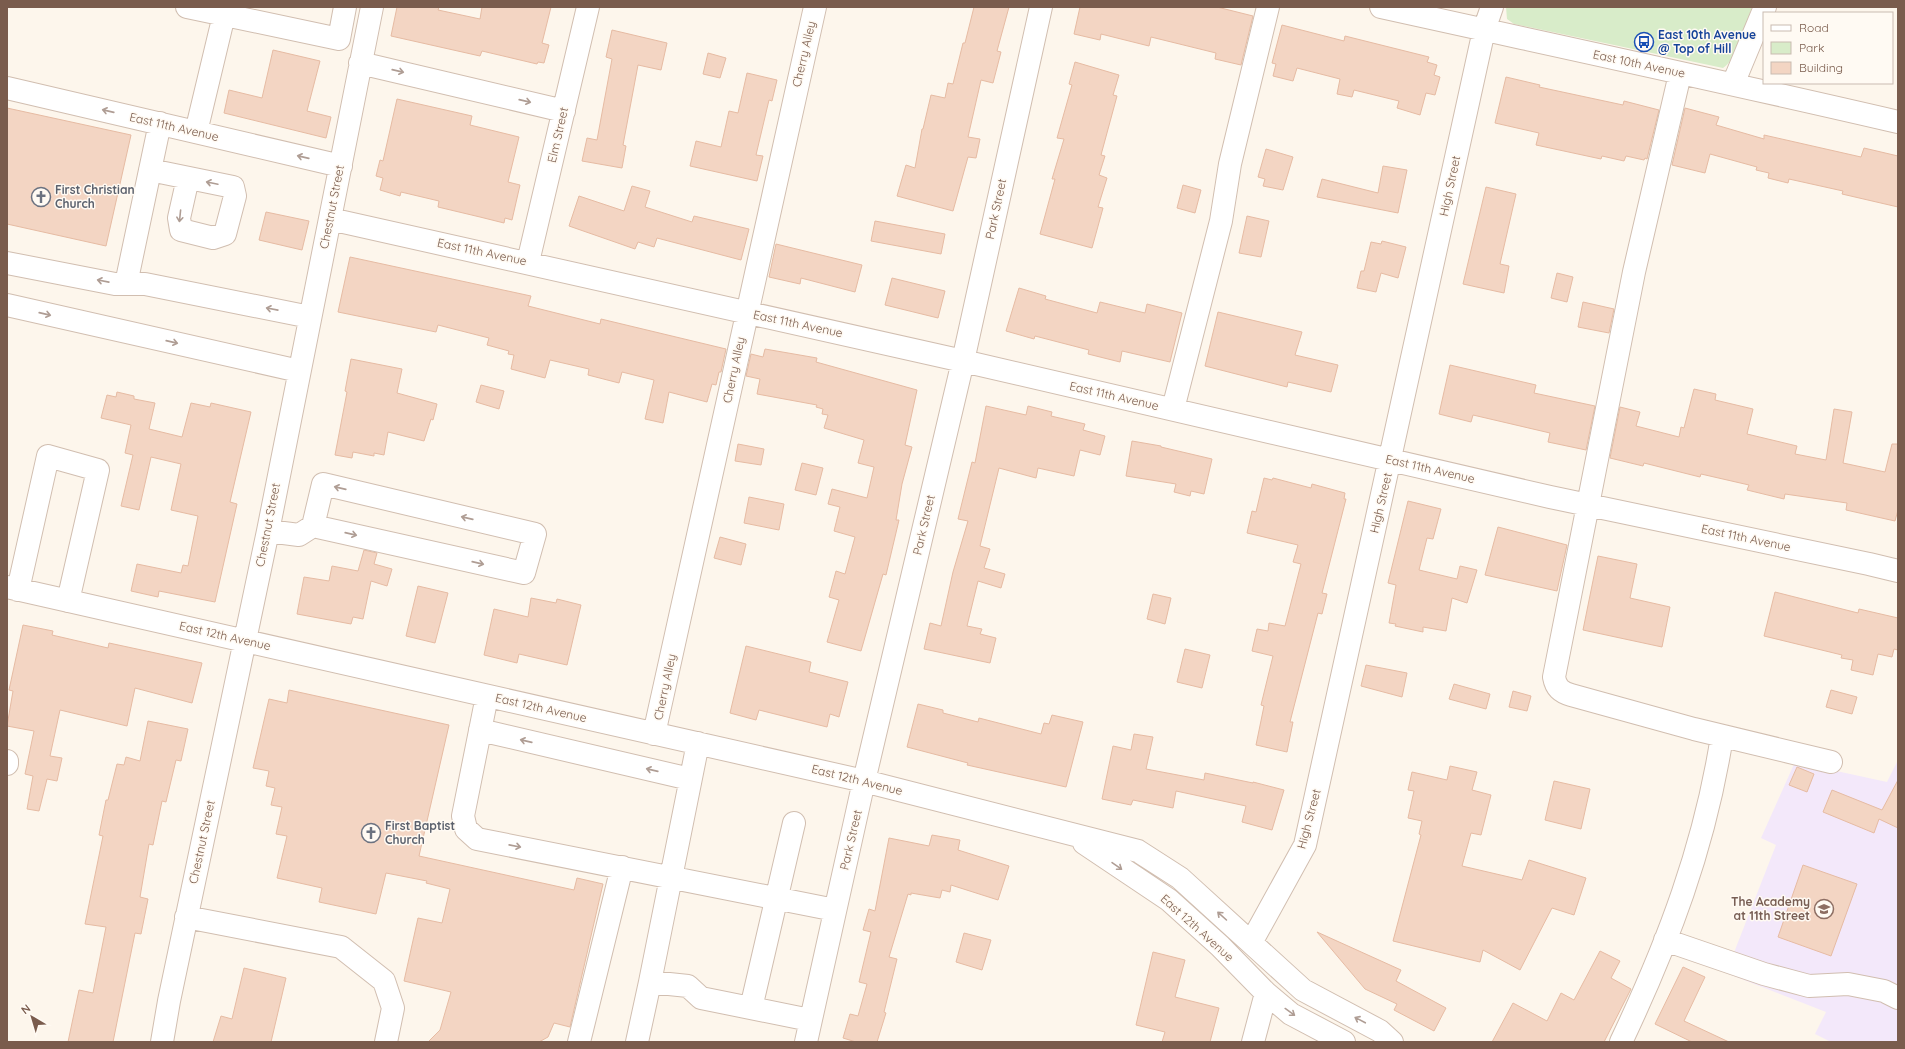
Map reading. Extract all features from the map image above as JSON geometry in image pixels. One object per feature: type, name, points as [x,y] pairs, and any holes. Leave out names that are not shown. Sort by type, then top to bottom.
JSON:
[{"type":"street","points":[[187,7],[339,39],[345,7]]},
{"type":"street","name":"Chestnut Street","points":[[162,1042],[186,917],[268,530],[372,7]]},
{"type":"street","name":"Elm Street","points":[[528,262],[588,7]]},
{"type":"street","name":"Cherry Alley","points":[[654,734],[815,7]]},
{"type":"street","name":"Park Street","points":[[806,1042],[864,781],[962,361],[1041,7]]},
{"type":"street","points":[[1173,409],[1221,221],[1230,164],[1268,7]]},
{"type":"street","name":"East 10th Avenue","points":[[1381,7],[1680,74],[1733,84],[1898,122]]},
{"type":"street","name":"High Street","points":[[1252,942],[1305,845],[1484,30],[1492,7]]},
{"type":"street","points":[[1733,84],[1765,7]]},
{"type":"street","points":[[196,132],[224,15]]},
{"type":"street","points":[[360,62],[564,111]]},
{"type":"street","points":[[1680,74],[1634,272],[1554,677],[1557,686],[1562,692],[1571,695],[1722,736],[1831,762]]},
{"type":"street","name":"East 11th Avenue","points":[[7,88],[341,166]]},
{"type":"street","points":[[126,284],[160,123]]},
{"type":"street","points":[[150,170],[188,178]]},
{"type":"street","name":"East 11th Avenue","points":[[330,219],[528,262],[1173,409],[1550,497],[1870,564],[1898,572]]},
{"type":"street","points":[[7,263],[115,284],[145,284],[310,317]]},
{"type":"street","points":[[7,305],[299,370]]},
{"type":"street","points":[[12,588],[48,456],[98,470],[68,601]]},
{"type":"street","points":[[268,530],[299,535],[313,526],[323,484],[535,534],[524,573],[313,526]]},
{"type":"street","name":"East 12th Avenue","points":[[12,588],[864,781],[1073,836],[1138,851],[1180,878],[1303,990],[1380,1031],[1392,1042]]},
{"type":"street","points":[[487,696],[463,816],[466,829],[477,839],[835,910]]},
{"type":"street","points":[[480,730],[690,779]]},
{"type":"street","points":[[1621,1042],[1679,904],[1697,851],[1716,775],[1722,736]]},
{"type":"street","points":[[637,1042],[698,743]]},
{"type":"street","points":[[751,1008],[794,823]]},
{"type":"street","name":"East 12th Avenue","points":[[1073,836],[1168,900],[1220,946],[1266,993],[1291,1014],[1344,1042]]},
{"type":"street","points":[[579,1042],[622,867]]},
{"type":"street","points":[[186,917],[341,947],[384,981],[393,1008],[386,1042]]},
{"type":"street","points":[[1664,940],[1764,974],[1809,986],[1848,984],[1884,991],[1898,998]]},
{"type":"street","points":[[650,982],[688,986],[701,998],[810,1020]]},
{"type":"street","points":[[1253,1042],[1266,993]]},
{"type":"shaded area","name":"The Academy at 11th Street","points":[[1898,760],[1898,1042],[1831,1042],[1815,1034],[1826,1012],[1726,973],[1776,845],[1761,838],[1795,762],[1887,782]]},
{"type":"green space","points":[[1506,7],[1752,7],[1737,49],[1728,64],[1723,68],[1514,24],[1507,19]]},
{"type":"building","points":[[397,7],[439,7],[438,10],[480,19],[482,7],[551,7],[542,43],[549,45],[544,63],[538,62],[537,64],[482,51],[480,56],[391,36]]},
{"type":"building","points":[[974,7],[1009,7],[997,51],[1001,52],[993,83],[981,80],[968,137],[980,139],[976,158],[968,157],[953,211],[897,196],[906,165],[915,168],[922,129],[931,95],[945,98],[948,83],[953,84]]},
{"type":"building","points":[[1080,7],[1217,7],[1253,16],[1241,65],[1215,59],[1216,53],[1151,37],[1149,46],[1101,34],[1100,40],[1074,34]]},
{"type":"building","points":[[1282,25],[1344,41],[1345,36],[1429,57],[1427,62],[1437,65],[1434,75],[1440,77],[1435,95],[1426,93],[1420,115],[1397,108],[1399,101],[1354,90],[1352,97],[1337,94],[1340,79],[1297,68],[1293,81],[1273,76],[1276,64],[1272,63]]},
{"type":"building","points":[[612,30],[667,43],[661,70],[638,65],[623,145],[626,146],[622,168],[582,161],[587,138],[597,140],[612,59],[606,57]]},
{"type":"building","points":[[273,50],[320,61],[307,111],[331,117],[326,138],[224,113],[229,90],[262,98]]},
{"type":"building","points":[[708,53],[726,58],[720,78],[703,74]]},
{"type":"building","points":[[1075,62],[1119,75],[1113,95],[1117,96],[1101,155],[1105,156],[1099,175],[1107,178],[1098,207],[1103,208],[1092,248],[1040,234],[1055,179],[1052,179],[1064,139],[1057,138],[1072,85],[1069,84]]},
{"type":"building","points":[[747,73],[777,80],[772,101],[769,100],[756,155],[763,156],[757,181],[690,166],[696,141],[721,147],[729,111],[738,113]]},
{"type":"building","points":[[1506,77],[1540,85],[1539,87],[1623,105],[1624,101],[1659,110],[1647,159],[1645,158],[1644,160],[1626,156],[1624,161],[1602,156],[1601,159],[1536,145],[1539,133],[1495,123]]},
{"type":"building","points":[[397,99],[472,116],[470,125],[519,137],[508,182],[520,185],[512,220],[505,218],[504,223],[438,207],[439,201],[401,192],[400,196],[380,190],[383,178],[376,176],[380,160],[383,161]]},
{"type":"building","points":[[7,108],[131,135],[106,246],[7,224]]},
{"type":"building","points":[[1685,108],[1719,117],[1716,125],[1764,139],[1764,135],[1861,157],[1864,148],[1898,156],[1898,207],[1842,194],[1843,191],[1789,179],[1788,183],[1768,178],[1769,173],[1756,170],[1757,167],[1710,154],[1705,173],[1672,165]]},
{"type":"building","points":[[1266,149],[1293,157],[1283,190],[1263,186],[1265,179],[1258,177]]},
{"type":"building","points":[[1383,166],[1407,170],[1398,213],[1317,197],[1322,179],[1378,193]]},
{"type":"building","points":[[1183,185],[1201,190],[1195,213],[1177,208]]},
{"type":"building","points":[[632,186],[650,191],[645,207],[692,222],[694,216],[749,229],[741,260],[657,238],[654,247],[638,242],[635,249],[569,226],[579,196],[624,211]]},
{"type":"building","points":[[1486,187],[1516,194],[1500,264],[1509,266],[1504,293],[1463,284]]},
{"type":"building","points":[[266,212],[309,221],[302,250],[259,240]]},
{"type":"building","points":[[1247,216],[1269,221],[1261,257],[1239,253]]},
{"type":"building","points":[[875,221],[945,234],[941,254],[871,241]]},
{"type":"building","points":[[1382,241],[1406,247],[1398,278],[1381,273],[1376,292],[1357,288],[1361,271],[1364,271],[1371,242],[1381,244]]},
{"type":"building","points":[[776,244],[862,265],[855,292],[801,278],[800,284],[769,277]]},
{"type":"building","points":[[350,257],[531,296],[528,306],[600,324],[601,319],[726,349],[721,372],[719,372],[716,385],[712,384],[707,402],[669,392],[663,423],[645,419],[654,380],[622,372],[619,383],[588,375],[589,369],[550,360],[545,378],[511,369],[514,355],[508,354],[509,351],[487,345],[489,338],[438,325],[436,332],[338,312]]},
{"type":"building","points":[[1557,273],[1573,277],[1567,302],[1551,298]]},
{"type":"building","points":[[892,278],[945,291],[938,318],[885,305]]},
{"type":"building","points":[[1019,288],[1046,296],[1045,299],[1097,313],[1100,302],[1145,313],[1147,304],[1182,313],[1170,362],[1122,351],[1120,362],[1088,354],[1089,350],[1035,336],[1034,339],[1006,331]]},
{"type":"building","points":[[1583,302],[1614,309],[1609,333],[1578,327]]},
{"type":"building","points":[[1218,312],[1302,332],[1295,355],[1338,365],[1331,392],[1288,382],[1287,387],[1205,366]]},
{"type":"building","points":[[765,349],[817,358],[816,362],[917,390],[905,445],[912,447],[902,484],[896,520],[899,520],[886,575],[883,574],[861,651],[827,642],[839,600],[829,597],[836,571],[845,574],[855,537],[834,531],[840,507],[828,504],[832,489],[867,498],[874,467],[858,463],[864,440],[824,428],[828,415],[822,414],[823,409],[816,407],[817,405],[757,394],[760,379],[746,376],[751,354],[763,357]]},
{"type":"building","points":[[351,359],[402,369],[397,393],[437,404],[433,420],[431,419],[424,441],[388,432],[384,455],[374,453],[374,456],[353,452],[352,458],[335,455],[347,392],[345,391]]},
{"type":"building","points":[[1450,365],[1536,385],[1534,393],[1595,406],[1586,450],[1548,442],[1550,433],[1473,415],[1471,422],[1439,414]]},
{"type":"building","points":[[481,385],[504,391],[499,409],[476,402]]},
{"type":"building","points":[[1694,389],[1716,394],[1715,400],[1753,409],[1747,434],[1797,446],[1795,454],[1826,460],[1834,409],[1852,412],[1843,463],[1885,472],[1892,444],[1898,444],[1898,510],[1895,521],[1846,510],[1847,503],[1785,494],[1784,499],[1747,490],[1749,485],[1701,474],[1700,477],[1644,463],[1643,466],[1610,458],[1620,407],[1640,412],[1636,426],[1679,437],[1681,427],[1684,428]]},
{"type":"building","points":[[117,392],[134,396],[134,399],[155,403],[149,429],[182,437],[191,403],[210,407],[211,403],[251,412],[230,502],[237,504],[215,602],[159,591],[158,597],[131,591],[137,564],[181,573],[183,565],[188,566],[198,516],[171,510],[181,464],[151,457],[139,510],[121,506],[133,455],[125,453],[131,425],[101,418],[107,395],[116,397]]},
{"type":"building","points":[[986,406],[1026,415],[1028,406],[1052,412],[1051,416],[1085,424],[1083,430],[1105,436],[1100,455],[1080,450],[1074,476],[1038,468],[1036,478],[999,468],[980,546],[990,549],[984,568],[1005,574],[1001,588],[978,581],[967,626],[982,629],[980,634],[996,638],[990,663],[924,649],[930,623],[941,626],[953,572],[968,521],[958,519],[972,462],[975,463]]},
{"type":"building","points":[[1132,441],[1161,446],[1212,459],[1204,494],[1191,491],[1190,496],[1174,492],[1176,484],[1126,476]]},
{"type":"building","points":[[738,444],[764,449],[761,465],[735,461]]},
{"type":"building","points":[[802,463],[823,468],[816,495],[795,490]]},
{"type":"building","points":[[1264,478],[1272,480],[1273,478],[1311,488],[1312,484],[1345,493],[1344,499],[1346,499],[1322,593],[1327,594],[1322,614],[1318,613],[1290,722],[1293,722],[1287,752],[1256,745],[1264,706],[1261,705],[1273,656],[1252,651],[1257,629],[1268,631],[1269,623],[1285,626],[1301,564],[1293,562],[1298,545],[1247,533],[1252,511],[1256,512]]},
{"type":"building","points":[[749,497],[784,504],[779,530],[744,523]]},
{"type":"building","points":[[1408,501],[1441,509],[1433,539],[1427,538],[1419,570],[1457,579],[1460,566],[1477,570],[1467,603],[1452,598],[1446,631],[1423,627],[1423,632],[1395,626],[1396,624],[1389,623],[1396,585],[1388,583]]},
{"type":"building","points":[[1498,527],[1567,545],[1557,591],[1485,575]]},
{"type":"building","points":[[720,537],[746,544],[741,565],[714,558]]},
{"type":"building","points":[[364,550],[377,553],[374,564],[392,569],[387,586],[371,581],[363,619],[353,617],[351,624],[297,614],[304,577],[329,581],[332,566],[358,571]]},
{"type":"building","points":[[1598,556],[1637,564],[1630,598],[1670,607],[1662,647],[1583,630]]},
{"type":"building","points":[[418,586],[448,593],[435,643],[406,636]]},
{"type":"building","points":[[1775,592],[1858,613],[1859,609],[1898,618],[1898,650],[1894,649],[1892,657],[1878,654],[1873,675],[1851,670],[1853,660],[1841,658],[1842,655],[1764,636]]},
{"type":"building","points":[[1153,594],[1171,598],[1165,624],[1147,619]]},
{"type":"building","points":[[531,598],[556,603],[557,599],[581,605],[567,665],[519,654],[517,663],[484,655],[494,609],[528,617]]},
{"type":"building","points":[[23,625],[53,631],[52,635],[108,648],[109,643],[202,663],[192,703],[135,688],[127,726],[60,710],[50,756],[62,758],[57,781],[47,779],[39,811],[27,809],[33,776],[25,774],[34,731],[7,726],[13,691],[9,690]]},
{"type":"building","points":[[746,646],[811,662],[809,672],[848,682],[839,717],[830,714],[827,727],[759,710],[756,720],[730,713]]},
{"type":"building","points":[[1185,649],[1210,655],[1202,688],[1177,682]]},
{"type":"building","points":[[1366,665],[1407,673],[1402,697],[1361,686]]},
{"type":"building","points":[[1454,684],[1490,694],[1486,709],[1449,699]]},
{"type":"building","points":[[289,690],[449,725],[419,856],[574,890],[577,878],[603,884],[570,1027],[554,1023],[548,1037],[539,1042],[428,1042],[440,1030],[451,992],[404,981],[418,918],[442,923],[450,889],[426,883],[427,881],[386,873],[376,914],[319,902],[322,888],[277,878],[287,836],[276,834],[282,807],[271,805],[275,788],[266,786],[269,771],[253,768],[269,699],[287,703]]},
{"type":"building","points":[[1831,690],[1857,697],[1852,714],[1826,707]]},
{"type":"building","points":[[1513,691],[1531,696],[1527,711],[1509,707]]},
{"type":"building","points":[[918,704],[943,710],[943,713],[978,722],[979,718],[1041,734],[1044,723],[1049,724],[1052,715],[1083,722],[1066,787],[967,765],[968,763],[907,747]]},
{"type":"building","points":[[148,721],[188,729],[181,761],[176,760],[166,802],[162,801],[153,845],[149,844],[140,897],[148,899],[141,934],[135,933],[113,1042],[68,1042],[79,990],[93,993],[106,927],[85,924],[103,836],[99,835],[106,800],[108,800],[117,764],[124,765],[126,757],[140,761]]},
{"type":"building","points":[[1134,734],[1153,737],[1146,769],[1204,780],[1205,773],[1253,782],[1284,790],[1272,830],[1242,822],[1246,806],[1176,791],[1173,808],[1133,800],[1131,805],[1102,799],[1113,746],[1131,750]]},
{"type":"building","points":[[1450,766],[1477,772],[1472,790],[1491,795],[1481,835],[1471,833],[1462,866],[1522,880],[1529,860],[1586,878],[1574,915],[1552,908],[1520,970],[1483,950],[1480,962],[1393,941],[1421,835],[1419,834],[1422,821],[1408,818],[1414,791],[1408,790],[1412,772],[1447,780]]},
{"type":"building","points":[[1797,767],[1814,774],[1807,792],[1789,785]]},
{"type":"building","points":[[1898,780],[1898,828],[1879,819],[1874,833],[1823,812],[1832,790],[1882,810]]},
{"type":"building","points":[[1554,781],[1590,789],[1581,829],[1545,820]]},
{"type":"building","points":[[932,835],[960,840],[958,850],[1009,866],[998,900],[951,885],[950,892],[942,890],[940,898],[911,893],[911,895],[908,894],[889,957],[897,959],[884,1012],[886,1013],[877,1042],[856,1042],[843,1038],[850,1014],[858,1016],[867,984],[859,982],[871,932],[863,930],[869,909],[875,911],[889,838],[929,846]]},
{"type":"building","points":[[1803,865],[1857,884],[1831,956],[1778,937]]},
{"type":"building","points":[[1317,932],[1401,970],[1396,981],[1446,1008],[1434,1031],[1394,1010],[1397,1004],[1365,989]]},
{"type":"building","points":[[964,933],[991,940],[982,970],[956,962]]},
{"type":"building","points":[[1600,951],[1620,961],[1611,978],[1631,989],[1604,1042],[1492,1042],[1513,1003],[1547,1021],[1561,993],[1574,1000]]},
{"type":"building","points":[[1153,952],[1185,960],[1175,997],[1219,1008],[1210,1042],[1162,1042],[1165,1032],[1136,1025]]},
{"type":"building","points":[[1683,967],[1705,977],[1684,1021],[1729,1042],[1692,1042],[1655,1024]]},
{"type":"building","points":[[244,968],[286,978],[271,1042],[213,1042],[221,1016],[232,1019]]},
{"type":"place","name":"East 10th Avenue @ Top of Hill","points":[[1644,42]]},
{"type":"place","name":"First Christian Church","points":[[41,197]]},
{"type":"place","name":"First Baptist Church","points":[[371,833]]},
{"type":"place","name":"The Academy at 11th Street","points":[[1824,909]]}]
